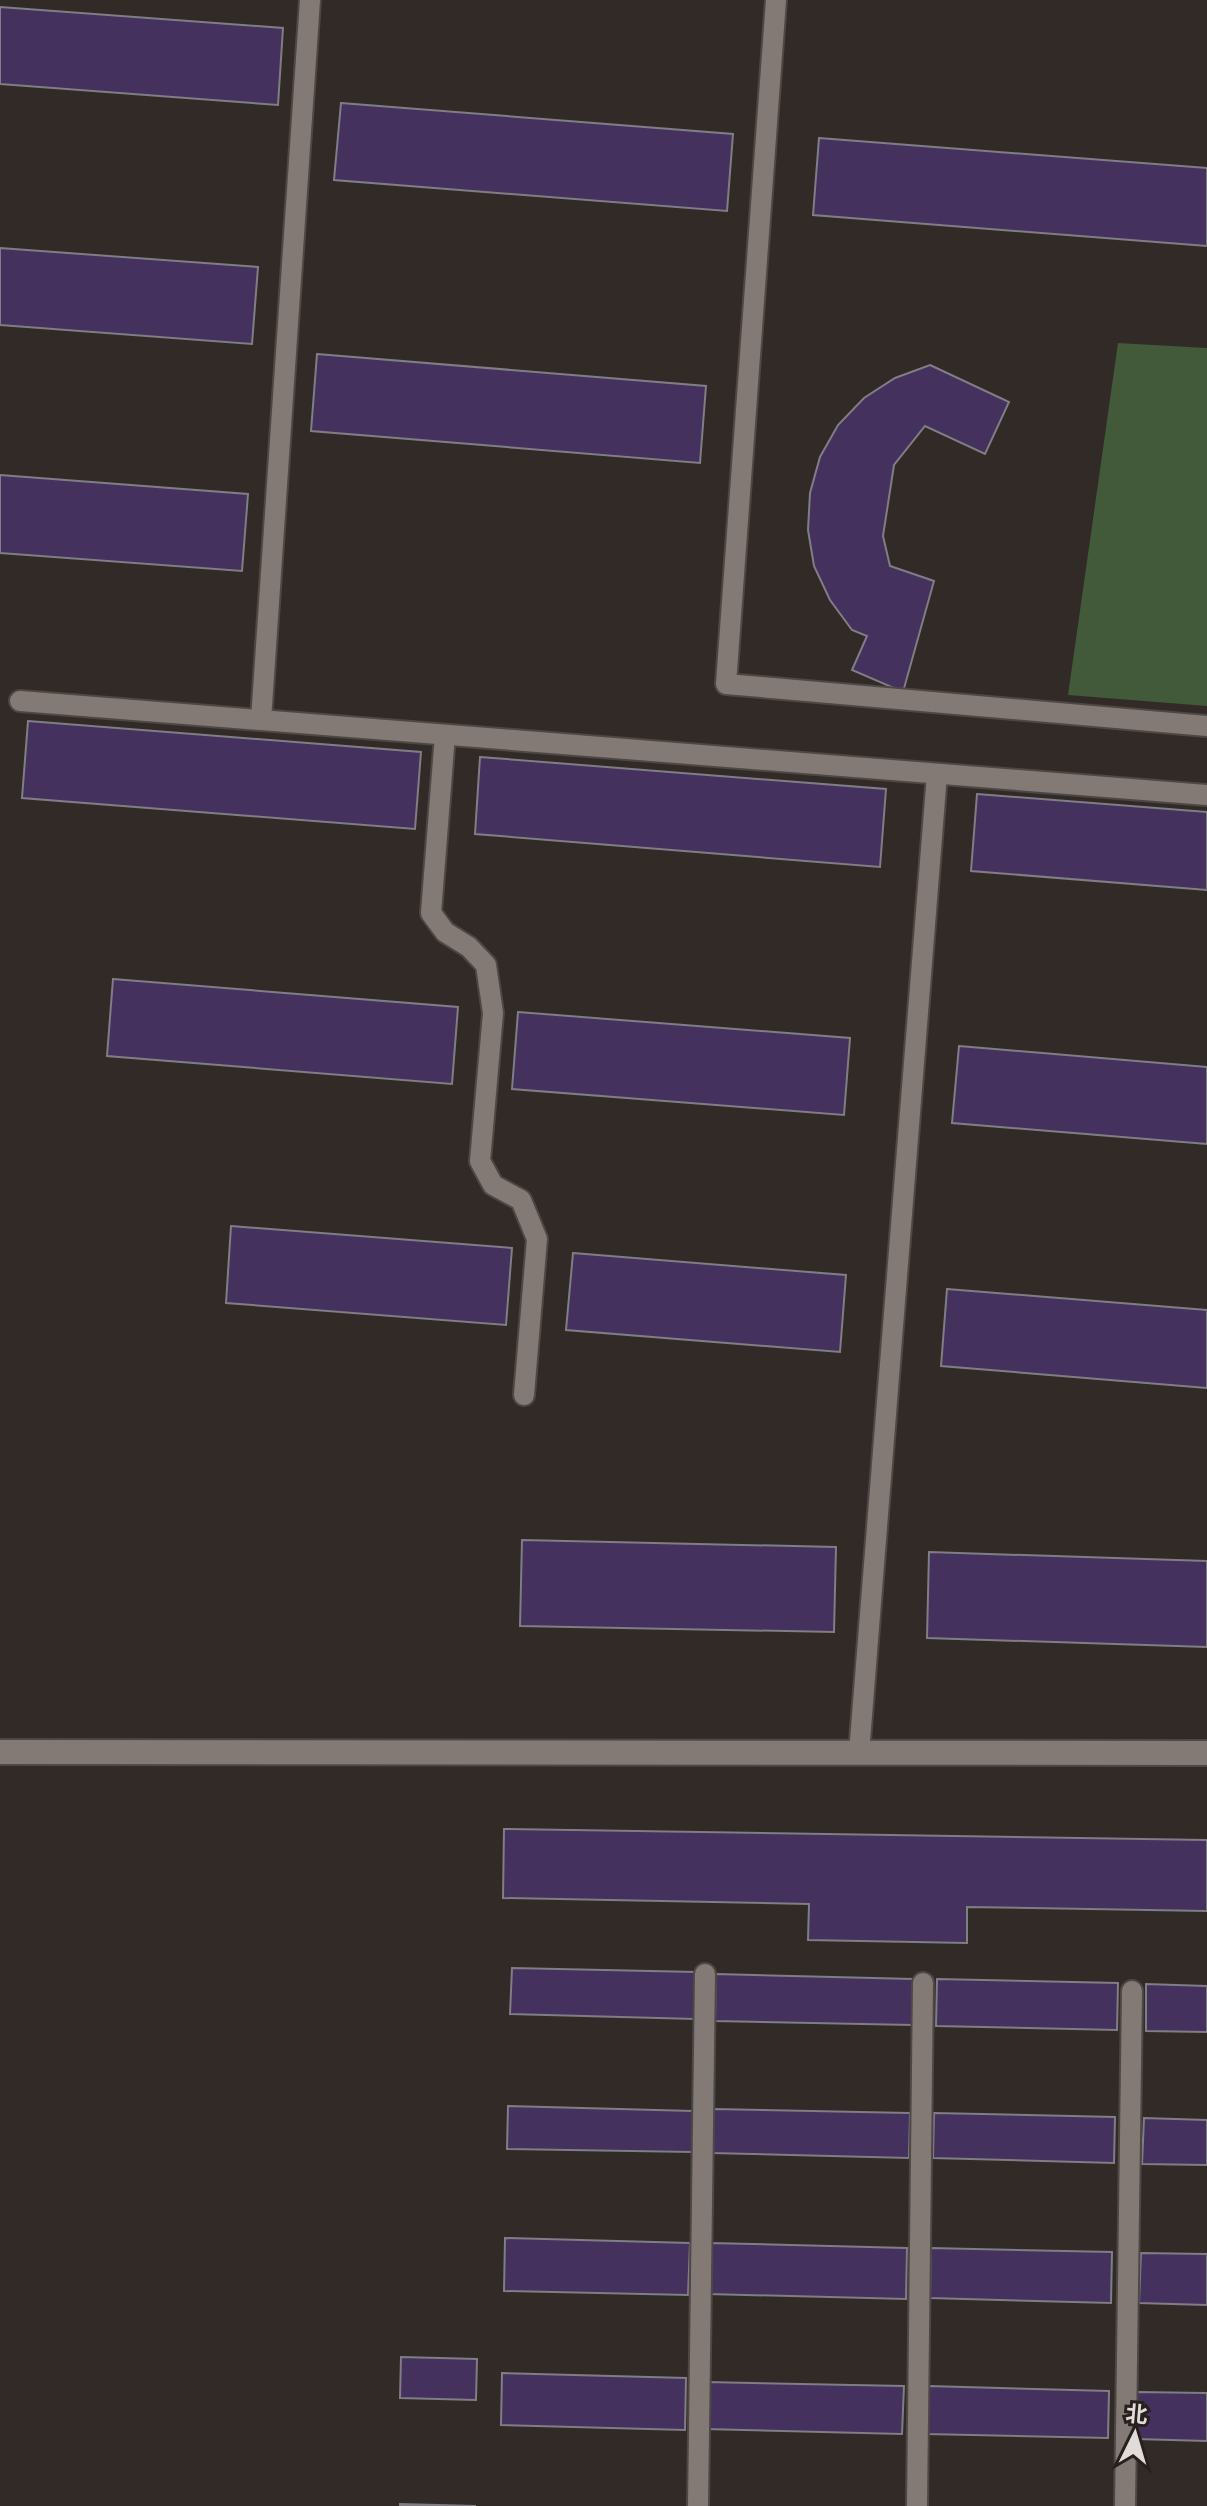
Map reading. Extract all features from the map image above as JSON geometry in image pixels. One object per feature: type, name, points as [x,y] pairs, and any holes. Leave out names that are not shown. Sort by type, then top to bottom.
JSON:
[{"type":"street","points":[[0,1752],[1207,1753]]},
{"type":"lane","points":[[261,720],[310,0]]},
{"type":"lane","points":[[776,0],[726,684],[1207,726]]},
{"type":"lane","points":[[20,701],[1207,795]]},
{"type":"lane","points":[[445,735],[431,913],[445,932],[469,947],[486,965],[493,1013],[480,1161],[493,1185],[521,1200],[537,1239],[524,1395]]},
{"type":"lane","points":[[859,1753],[937,774]]},
{"type":"lane","points":[[698,2506],[705,1974]]},
{"type":"lane","points":[[917,2506],[923,1983]]},
{"type":"lane","points":[[1125,2506],[1132,1991]]},
{"type":"green space","points":[[1118,343],[1207,348],[1207,706],[1068,695]]},
{"type":"building","points":[[0,7],[283,28],[278,105],[0,84]]},
{"type":"building","points":[[341,103],[733,134],[727,211],[334,180]]},
{"type":"building","points":[[819,138],[1207,168],[1207,246],[813,215]]},
{"type":"building","points":[[0,248],[258,267],[252,344],[0,325]]},
{"type":"building","points":[[317,354],[706,386],[700,463],[311,431]]},
{"type":"building","points":[[930,365],[1009,402],[985,454],[925,426],[894,465],[883,536],[890,566],[934,581],[903,692],[852,670],[867,636],[852,630],[830,600],[814,566],[808,530],[810,493],[820,457],[838,425],[864,398],[895,378]]},
{"type":"building","points":[[0,475],[248,494],[242,571],[0,553]]},
{"type":"building","points":[[28,721],[421,752],[415,829],[22,798]]},
{"type":"building","points":[[480,757],[886,789],[880,867],[475,834]]},
{"type":"building","points":[[977,794],[1207,812],[1207,890],[971,871]]},
{"type":"building","points":[[113,979],[458,1007],[452,1084],[107,1056]]},
{"type":"building","points":[[518,1012],[850,1038],[844,1115],[512,1089]]},
{"type":"building","points":[[959,1046],[1207,1067],[1207,1144],[952,1123]]},
{"type":"building","points":[[231,1226],[512,1248],[506,1325],[226,1303]]},
{"type":"building","points":[[573,1253],[846,1275],[840,1352],[566,1330]]},
{"type":"building","points":[[947,1289],[1207,1310],[1207,1388],[941,1366]]},
{"type":"building","points":[[522,1540],[836,1547],[834,1632],[520,1626]]},
{"type":"building","points":[[929,1552],[1207,1561],[1207,1647],[927,1638]]},
{"type":"building","points":[[504,1829],[1207,1840],[1207,1911],[967,1907],[967,1943],[808,1940],[809,1904],[503,1898]]},
{"type":"building","points":[[512,1968],[696,1972],[695,2019],[510,2014]]},
{"type":"building","points":[[716,1974],[913,1979],[912,2025],[715,2021]]},
{"type":"building","points":[[937,1979],[1118,1983],[1117,2030],[936,2026]]},
{"type":"building","points":[[1146,1984],[1207,1986],[1207,2032],[1146,2031]]},
{"type":"building","points":[[508,2106],[693,2111],[692,2152],[507,2149]]},
{"type":"building","points":[[713,2109],[910,2113],[909,2158],[711,2153]]},
{"type":"building","points":[[934,2113],[1115,2117],[1114,2163],[933,2158]]},
{"type":"building","points":[[1144,2118],[1207,2120],[1207,2165],[1142,2164]]},
{"type":"building","points":[[505,2238],[690,2243],[688,2295],[504,2291]]},
{"type":"building","points":[[710,2243],[907,2248],[906,2299],[708,2294]]},
{"type":"building","points":[[931,2248],[1112,2252],[1111,2303],[930,2298]]},
{"type":"building","points":[[1141,2253],[1207,2254],[1207,2305],[1139,2303]]},
{"type":"building","points":[[401,2357],[477,2359],[476,2400],[400,2398]]},
{"type":"building","points":[[502,2373],[686,2378],[685,2430],[501,2425]]},
{"type":"building","points":[[706,2382],[904,2386],[902,2434],[705,2429]]},
{"type":"building","points":[[928,2386],[1109,2391],[1108,2438],[926,2434]]},
{"type":"building","points":[[1137,2392],[1207,2393],[1207,2441],[1136,2439]]},
{"type":"building","points":[[400,2504],[476,2506],[400,2506]]}]
